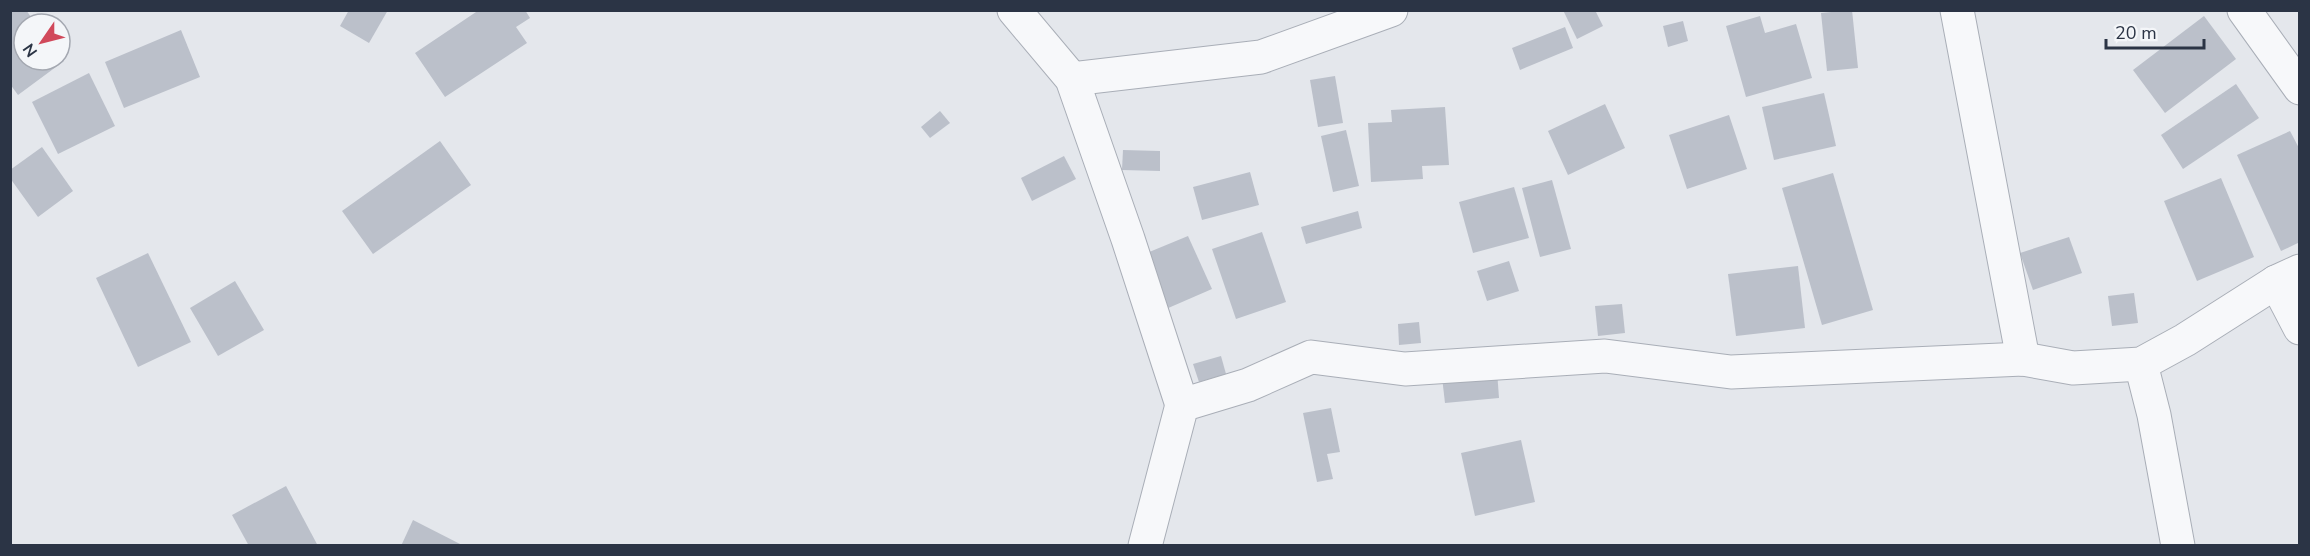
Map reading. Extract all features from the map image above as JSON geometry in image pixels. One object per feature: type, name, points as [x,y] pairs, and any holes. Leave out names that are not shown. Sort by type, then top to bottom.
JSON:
[{"type":"street","points":[[1014,10],[1072,79],[1128,239],[1182,405],[1145,546]]},
{"type":"street","points":[[1072,79],[1260,57],[1391,10]]},
{"type":"street","points":[[1957,10],[2023,359]]},
{"type":"street","points":[[2244,10],[2300,88]]},
{"type":"street","points":[[1182,405],[1248,385],[1311,357],[1405,369],[1605,356],[1731,372],[2023,359],[2073,368],[2141,364],[2288,277],[2300,328]]},
{"type":"street","points":[[2141,364],[2154,415],[2178,546]]},
{"type":"building","points":[[10,10],[26,10],[27,12],[12,12],[12,72],[49,72],[18,95],[10,84]]},
{"type":"building","points":[[349,10],[388,10],[369,43],[340,26]]},
{"type":"building","points":[[479,10],[525,10],[530,18],[516,27],[527,43],[445,97],[415,53]]},
{"type":"building","points":[[1563,10],[1595,10],[1603,26],[1577,39]]},
{"type":"building","points":[[1852,10],[1858,68],[1827,71],[1821,13]]},
{"type":"building","points":[[1760,16],[1765,33],[1796,24],[1812,78],[1746,97],[1726,26]]},
{"type":"building","points":[[2204,16],[2236,59],[2165,113],[2133,70]]},
{"type":"building","points":[[1683,21],[1688,41],[1668,47],[1663,26]]},
{"type":"building","points":[[1565,27],[1573,48],[1520,70],[1512,48]]},
{"type":"building","points":[[181,30],[200,77],[124,108],[105,62]]},
{"type":"building","points":[[89,73],[115,126],[58,154],[32,102]]},
{"type":"building","points":[[1335,76],[1343,123],[1318,127],[1310,80]]},
{"type":"building","points":[[2236,84],[2259,118],[2183,169],[2161,135]]},
{"type":"building","points":[[1824,93],[1836,146],[1774,160],[1762,107]]},
{"type":"building","points":[[1605,104],[1625,148],[1568,175],[1548,131]]},
{"type":"building","points":[[1445,107],[1449,165],[1422,166],[1423,179],[1371,182],[1368,123],[1392,122],[1391,110]]},
{"type":"building","points":[[940,111],[950,123],[930,138],[921,127]]},
{"type":"building","points":[[1729,115],[1747,169],[1687,189],[1669,135]]},
{"type":"building","points":[[1346,130],[1359,186],[1333,192],[1321,136]]},
{"type":"building","points":[[2290,131],[2300,150],[2300,242],[2281,251],[2237,155]]},
{"type":"building","points":[[440,141],[471,185],[373,254],[342,211]]},
{"type":"building","points":[[42,147],[73,191],[38,217],[10,178],[10,170]]},
{"type":"building","points":[[1123,150],[1160,151],[1160,171],[1122,170]]},
{"type":"building","points":[[1064,156],[1076,179],[1032,201],[1021,178]]},
{"type":"building","points":[[1250,172],[1259,205],[1202,220],[1193,187]]},
{"type":"building","points":[[1833,173],[1873,310],[1822,325],[1782,188]]},
{"type":"building","points":[[2221,178],[2254,257],[2197,281],[2164,201]]},
{"type":"building","points":[[1552,180],[1571,249],[1540,257],[1522,188]]},
{"type":"building","points":[[1514,187],[1529,238],[1473,253],[1459,202]]},
{"type":"building","points":[[1358,211],[1362,228],[1306,244],[1301,227]]},
{"type":"building","points":[[1262,232],[1286,302],[1236,319],[1212,249]]},
{"type":"building","points":[[1188,236],[1212,289],[1166,309],[1142,255]]},
{"type":"building","points":[[2069,237],[2082,273],[2033,290],[2020,253]]},
{"type":"building","points":[[148,253],[191,342],[138,367],[96,278]]},
{"type":"building","points":[[1509,261],[1519,291],[1487,301],[1477,271]]},
{"type":"building","points":[[1798,266],[1805,328],[1736,336],[1728,274]]},
{"type":"building","points":[[235,281],[264,330],[218,356],[190,308]]},
{"type":"building","points":[[2134,293],[2138,323],[2112,326],[2108,296]]},
{"type":"building","points":[[1622,304],[1625,333],[1598,336],[1595,306]]},
{"type":"building","points":[[1419,322],[1421,343],[1399,345],[1398,324]]},
{"type":"building","points":[[1221,356],[1226,374],[1199,382],[1193,364]]},
{"type":"building","points":[[1497,371],[1499,398],[1445,403],[1442,377]]},
{"type":"building","points":[[1331,408],[1340,452],[1327,454],[1333,479],[1317,482],[1303,413]]},
{"type":"building","points":[[1521,440],[1535,502],[1475,516],[1461,453]]},
{"type":"building","points":[[286,486],[318,546],[249,546],[232,515]]},
{"type":"building","points":[[413,520],[464,546],[401,546]]}]
